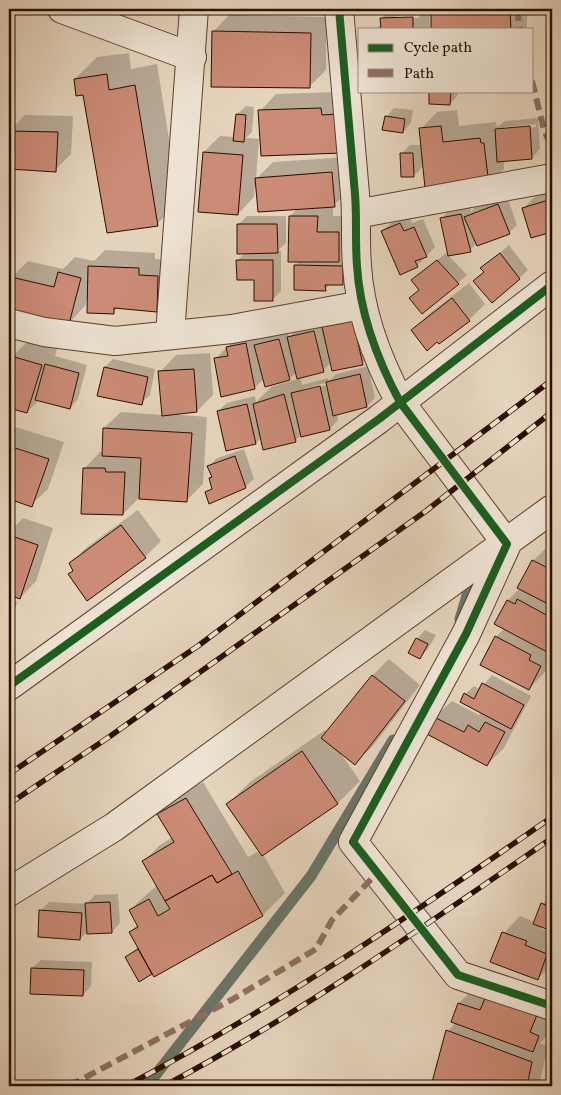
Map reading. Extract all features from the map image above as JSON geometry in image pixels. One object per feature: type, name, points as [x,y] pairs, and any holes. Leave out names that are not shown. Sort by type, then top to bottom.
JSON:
[{"type":"street","points":[[62,9],[192,57]]},
{"type":"street","points":[[170,334],[192,57],[194,9]]},
{"type":"street","points":[[339,9],[356,214],[357,267],[362,305],[388,380],[400,402],[507,544]]},
{"type":"street","points":[[356,214],[552,178]]},
{"type":"street","points":[[9,686],[400,402],[552,286]]},
{"type":"street","points":[[9,323],[44,332],[115,341],[232,329],[362,305]]},
{"type":"street","points":[[9,892],[114,827],[507,544],[552,509]]},
{"type":"street","points":[[507,544],[466,634],[353,842],[458,976],[552,1006]]},
{"type":"building","points":[[510,12],[511,28],[431,28],[431,13]]},
{"type":"building","points":[[413,17],[413,28],[381,28],[380,18]]},
{"type":"building","points":[[212,31],[311,33],[310,88],[211,87]]},
{"type":"building","points":[[107,74],[109,90],[135,85],[158,226],[107,233],[83,95],[76,96],[74,79]]},
{"type":"building","points":[[429,92],[451,92],[450,105],[429,104]]},
{"type":"building","points":[[321,108],[322,115],[337,114],[342,153],[261,156],[258,110]]},
{"type":"building","points":[[236,114],[246,115],[244,142],[233,141]]},
{"type":"building","points":[[385,116],[405,119],[403,133],[382,130]]},
{"type":"building","points":[[441,126],[443,142],[480,138],[481,143],[484,143],[489,186],[425,188],[419,128]]},
{"type":"building","points":[[530,126],[532,159],[497,162],[495,129]]},
{"type":"building","points":[[9,131],[58,132],[56,172],[9,169]]},
{"type":"building","points":[[203,152],[243,155],[238,215],[198,212]]},
{"type":"building","points":[[400,153],[413,153],[414,177],[401,177]]},
{"type":"building","points":[[332,172],[335,207],[258,212],[255,178]]},
{"type":"building","points":[[552,199],[552,232],[531,238],[522,208]]},
{"type":"building","points":[[498,204],[510,234],[477,246],[464,217]]},
{"type":"building","points":[[461,214],[471,252],[448,256],[440,218]]},
{"type":"building","points":[[289,216],[318,216],[317,232],[339,232],[339,262],[288,262]]},
{"type":"building","points":[[400,223],[404,231],[414,227],[427,257],[415,261],[418,267],[400,275],[381,231]]},
{"type":"building","points":[[237,224],[277,224],[278,253],[237,254]]},
{"type":"building","points":[[500,253],[520,279],[492,303],[473,281],[484,272],[480,268]]},
{"type":"building","points":[[236,260],[273,260],[273,301],[254,301],[254,280],[237,280]]},
{"type":"building","points":[[437,260],[459,284],[422,314],[409,298],[419,290],[411,280]]},
{"type":"building","points":[[294,265],[343,266],[343,285],[325,285],[326,291],[294,290]]},
{"type":"building","points":[[88,266],[139,268],[139,275],[158,276],[157,312],[114,308],[114,314],[87,313]]},
{"type":"building","points":[[58,272],[81,278],[69,324],[9,310],[11,277],[54,287]]},
{"type":"building","points":[[452,298],[470,321],[439,344],[437,342],[427,351],[411,330]]},
{"type":"building","points":[[353,321],[363,365],[332,371],[322,327]]},
{"type":"building","points":[[314,331],[324,372],[297,379],[287,337]]},
{"type":"building","points":[[279,339],[290,380],[265,387],[254,345]]},
{"type":"building","points":[[246,343],[255,389],[221,397],[214,358],[228,356],[226,347]]},
{"type":"building","points":[[11,356],[42,365],[27,413],[9,408],[9,365]]},
{"type":"building","points":[[45,364],[79,373],[70,409],[35,400]]},
{"type":"building","points":[[104,367],[148,377],[142,405],[97,396]]},
{"type":"building","points":[[194,369],[197,412],[162,416],[158,371]]},
{"type":"building","points":[[360,374],[367,407],[333,416],[326,382]]},
{"type":"building","points":[[320,386],[330,430],[301,437],[291,393]]},
{"type":"building","points":[[284,394],[296,442],[263,450],[253,404]]},
{"type":"building","points":[[247,404],[256,444],[226,451],[217,411]]},
{"type":"building","points":[[103,428],[192,433],[187,502],[139,499],[141,458],[102,456]]},
{"type":"building","points":[[9,446],[49,459],[32,507],[9,499]]},
{"type":"building","points":[[235,456],[246,488],[209,504],[205,492],[212,489],[209,478],[212,477],[207,466]]},
{"type":"building","points":[[83,468],[105,468],[106,472],[125,472],[123,515],[81,514]]},
{"type":"building","points":[[121,525],[146,558],[87,601],[68,574],[73,571],[69,563]]},
{"type":"building","points":[[9,535],[38,545],[20,599],[9,595]]},
{"type":"building","points":[[532,560],[552,570],[552,606],[517,588]]},
{"type":"building","points":[[517,599],[552,618],[552,648],[549,653],[494,624],[507,600],[515,604]]},
{"type":"building","points":[[495,636],[531,655],[529,660],[541,666],[529,690],[480,665]]},
{"type":"building","points":[[416,638],[428,644],[420,659],[408,653]]},
{"type":"building","points":[[372,675],[405,701],[355,765],[321,738]]},
{"type":"building","points":[[482,683],[524,705],[511,729],[460,702],[464,693],[474,699]]},
{"type":"building","points":[[434,717],[464,732],[468,725],[479,732],[485,722],[505,732],[487,766],[425,733]]},
{"type":"building","points":[[302,751],[338,804],[262,856],[226,804]]},
{"type":"building","points":[[186,798],[232,874],[217,883],[212,875],[165,901],[142,861],[174,842],[157,814]]},
{"type":"building","points":[[238,871],[263,916],[154,977],[129,932],[138,927],[129,910],[149,899],[158,916],[170,909],[165,901],[212,875],[217,883]]},
{"type":"building","points":[[110,902],[112,933],[87,934],[85,903]]},
{"type":"building","points":[[541,903],[552,908],[552,931],[533,924]]},
{"type":"building","points":[[39,910],[82,913],[80,940],[38,937]]},
{"type":"building","points":[[502,932],[527,941],[525,945],[547,954],[538,980],[490,962]]},
{"type":"building","points":[[138,949],[152,974],[139,982],[125,957]]},
{"type":"building","points":[[31,968],[84,970],[83,996],[30,994]]},
{"type":"building","points":[[486,996],[537,1015],[530,1032],[539,1036],[533,1052],[451,1022],[458,1003],[480,1010]]},
{"type":"building","points":[[446,1030],[532,1062],[527,1086],[431,1086]]},
{"type":"waterway","points":[[460,619],[474,572]]},
{"type":"waterway","points":[[147,1086],[311,876],[393,740]]},
{"type":"railway","points":[[9,774],[198,646],[552,380]]},
{"type":"railway","points":[[9,804],[109,737],[426,511],[552,412]]},
{"type":"railway","points":[[126,1086],[236,1025],[290,992],[396,924],[552,817]]},
{"type":"railway","points":[[164,1086],[264,1029],[362,968],[552,838]]},
{"type":"marked path","points":[[517,9],[520,28]]},
{"type":"marked path","points":[[534,89],[544,130],[552,148]]},
{"type":"marked path","points":[[69,1086],[233,999],[316,949],[332,920],[378,872]]},
{"type":"cycle path","points":[[339,9],[355,194],[357,266],[362,302],[371,337],[384,370],[400,402],[507,544],[466,634],[353,842],[458,975],[552,1006]]},
{"type":"cycle path","points":[[9,686],[379,419],[552,285]]}]
